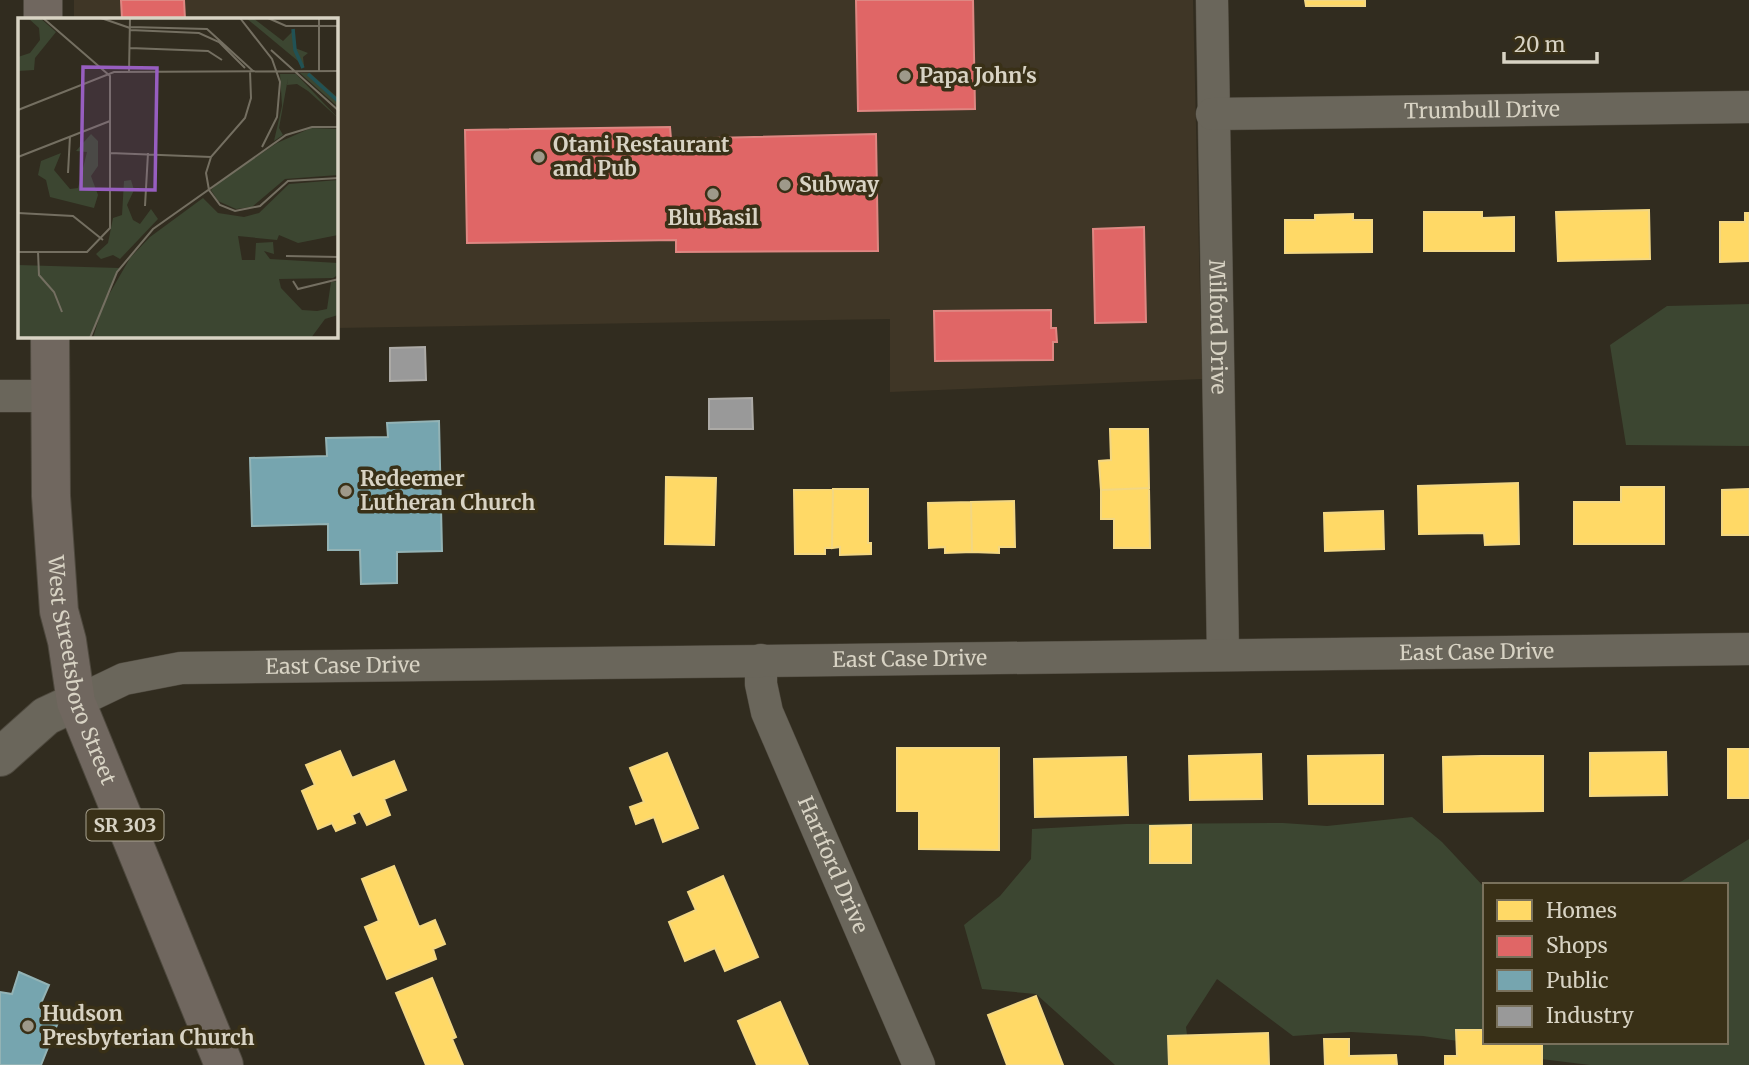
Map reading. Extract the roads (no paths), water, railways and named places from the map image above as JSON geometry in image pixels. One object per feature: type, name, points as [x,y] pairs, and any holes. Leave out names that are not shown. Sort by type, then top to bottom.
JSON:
[{"type":"main road","points":[[43,0],[43,18]]},
{"type":"main road","name":"West Streetsboro Street","points":[[50,338],[51,496],[59,611],[67,641],[76,702],[224,1065]]},
{"type":"street","name":"Milford Drive","points":[[1212,0],[1223,654]]},
{"type":"street","name":"Trumbull Drive","points":[[1212,114],[1664,106],[1749,107]]},
{"type":"street","points":[[0,396],[51,396]]},
{"type":"street","name":"East Case Drive","points":[[76,702],[124,679],[181,668],[1749,649]]},
{"type":"street","name":"Hartford Drive","points":[[761,660],[761,684],[767,712],[919,1065]]},
{"type":"street","points":[[0,757],[46,716],[76,702]]},
{"type":"place","name":"Papa John's","points":[[905,76]]},
{"type":"place","name":"Otani Restaurant and Pub","points":[[539,157]]},
{"type":"place","name":"Subway","points":[[785,185]]},
{"type":"place","name":"Blu Basil","points":[[713,194]]},
{"type":"place","name":"Redeemer Lutheran Church","points":[[346,491]]},
{"type":"place","name":"Hudson Presbyterian Church","points":[[28,1026]]}]
